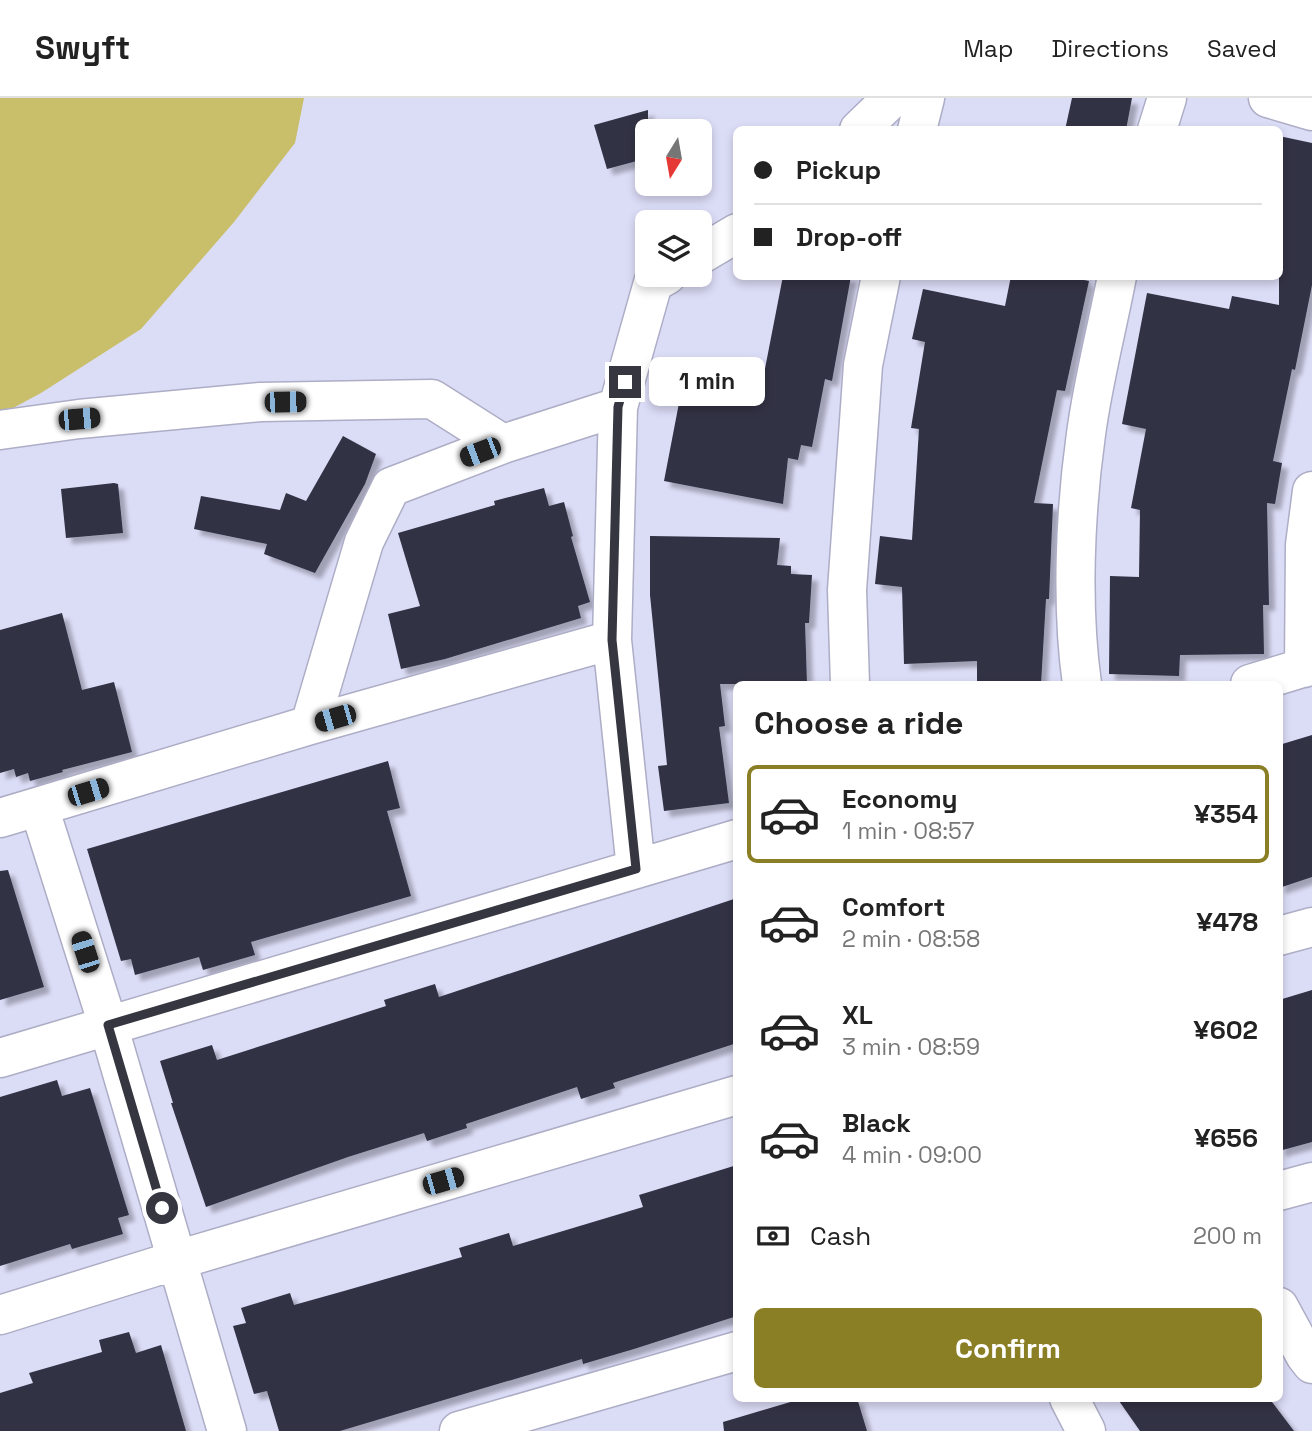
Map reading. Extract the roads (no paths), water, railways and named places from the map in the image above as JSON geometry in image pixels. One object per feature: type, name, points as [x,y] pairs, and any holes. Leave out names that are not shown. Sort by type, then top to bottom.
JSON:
[{"type":"street","points":[[863,126],[892,98]]},
{"type":"street","points":[[918,126],[925,98]]},
{"type":"street","points":[[1158,126],[1167,98]]},
{"type":"street","points":[[1268,98],[1312,111]]},
{"type":"street","points":[[712,248],[733,235]]},
{"type":"street","points":[[850,681],[847,590],[863,365],[880,280]]},
{"type":"street","points":[[1082,681],[1076,645],[1077,540],[1086,434],[1116,280]]},
{"type":"street","points":[[636,869],[612,640],[618,407],[652,287]]},
{"type":"street","points":[[0,430],[79,419],[260,402],[432,399],[503,444]]},
{"type":"street","points":[[310,725],[363,542],[391,487],[503,444],[618,407]]},
{"type":"street","points":[[1260,681],[1308,666],[1305,545],[1312,491]]},
{"type":"street","points":[[0,818],[310,725],[612,640]]},
{"type":"street","points":[[39,807],[108,1025],[227,1431]]},
{"type":"street","points":[[0,1058],[733,840]]},
{"type":"street","points":[[1283,935],[1312,927]]},
{"type":"street","points":[[0,1315],[733,1096]]},
{"type":"street","points":[[1283,1190],[1312,1182]]},
{"type":"street","points":[[1283,1315],[1304,1355],[1312,1364]]},
{"type":"street","points":[[459,1431],[733,1353]]},
{"type":"street","points":[[1071,1402],[1086,1431]]}]
